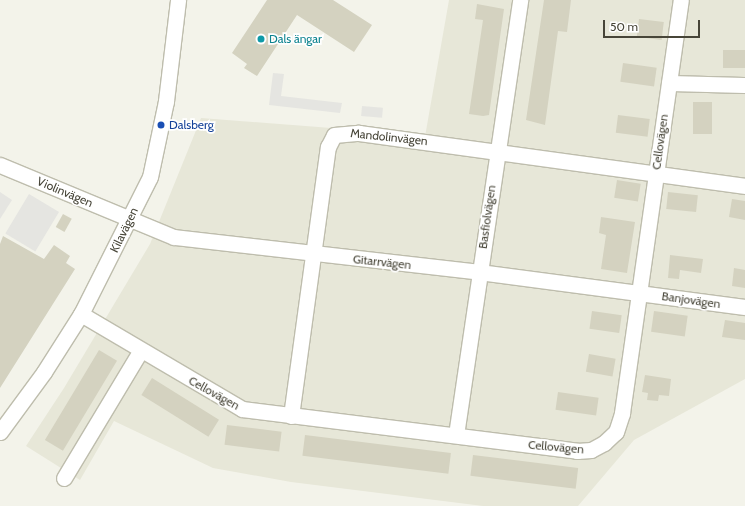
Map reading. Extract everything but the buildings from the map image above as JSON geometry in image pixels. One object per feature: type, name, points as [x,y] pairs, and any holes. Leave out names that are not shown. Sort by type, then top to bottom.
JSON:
[{"type":"street","name":"Kilavägen","points":[[0,432],[44,372],[80,314],[130,220],[150,177],[166,101],[178,0]]},
{"type":"street","name":"Basfiolvägen","points":[[456,434],[520,0]]},
{"type":"street","name":"Cellovägen","points":[[80,314],[242,409],[291,416],[456,434],[577,452],[591,450],[604,443],[616,432],[622,414],[638,293],[681,0]]},
{"type":"street","points":[[669,84],[745,85]]},
{"type":"street","name":"Mandolinvägen","points":[[291,416],[315,254],[328,147],[334,135],[359,132],[656,173]]},
{"type":"street","name":"Violinvägen","points":[[0,165],[130,220]]},
{"type":"street","points":[[656,173],[745,186]]},
{"type":"street","name":"Gitarrvägen","points":[[130,220],[174,237],[479,272],[638,293]]},
{"type":"street","name":"Banjovägen","points":[[638,293],[745,307]]},
{"type":"street","points":[[64,478],[141,350]]},
{"type":"shaded area","points":[[449,0],[745,0],[745,379],[634,440],[578,506],[483,506],[291,482],[213,468],[114,421],[80,480],[26,446],[64,388],[150,244],[201,118],[331,128],[423,148]]},
{"type":"shaded area","points":[[273,73],[284,74],[281,96],[342,103],[340,113],[269,105]]},
{"type":"shaded area","points":[[362,106],[383,108],[382,118],[361,116]]},
{"type":"shaded area","points":[[0,192],[12,200],[0,219]]},
{"type":"shaded area","points":[[29,194],[59,212],[35,251],[5,233]]},
{"type":"place","name":"Dals ängar","points":[[261,39]]},
{"type":"place","name":"Dalsberg","points":[[161,125]]}]
